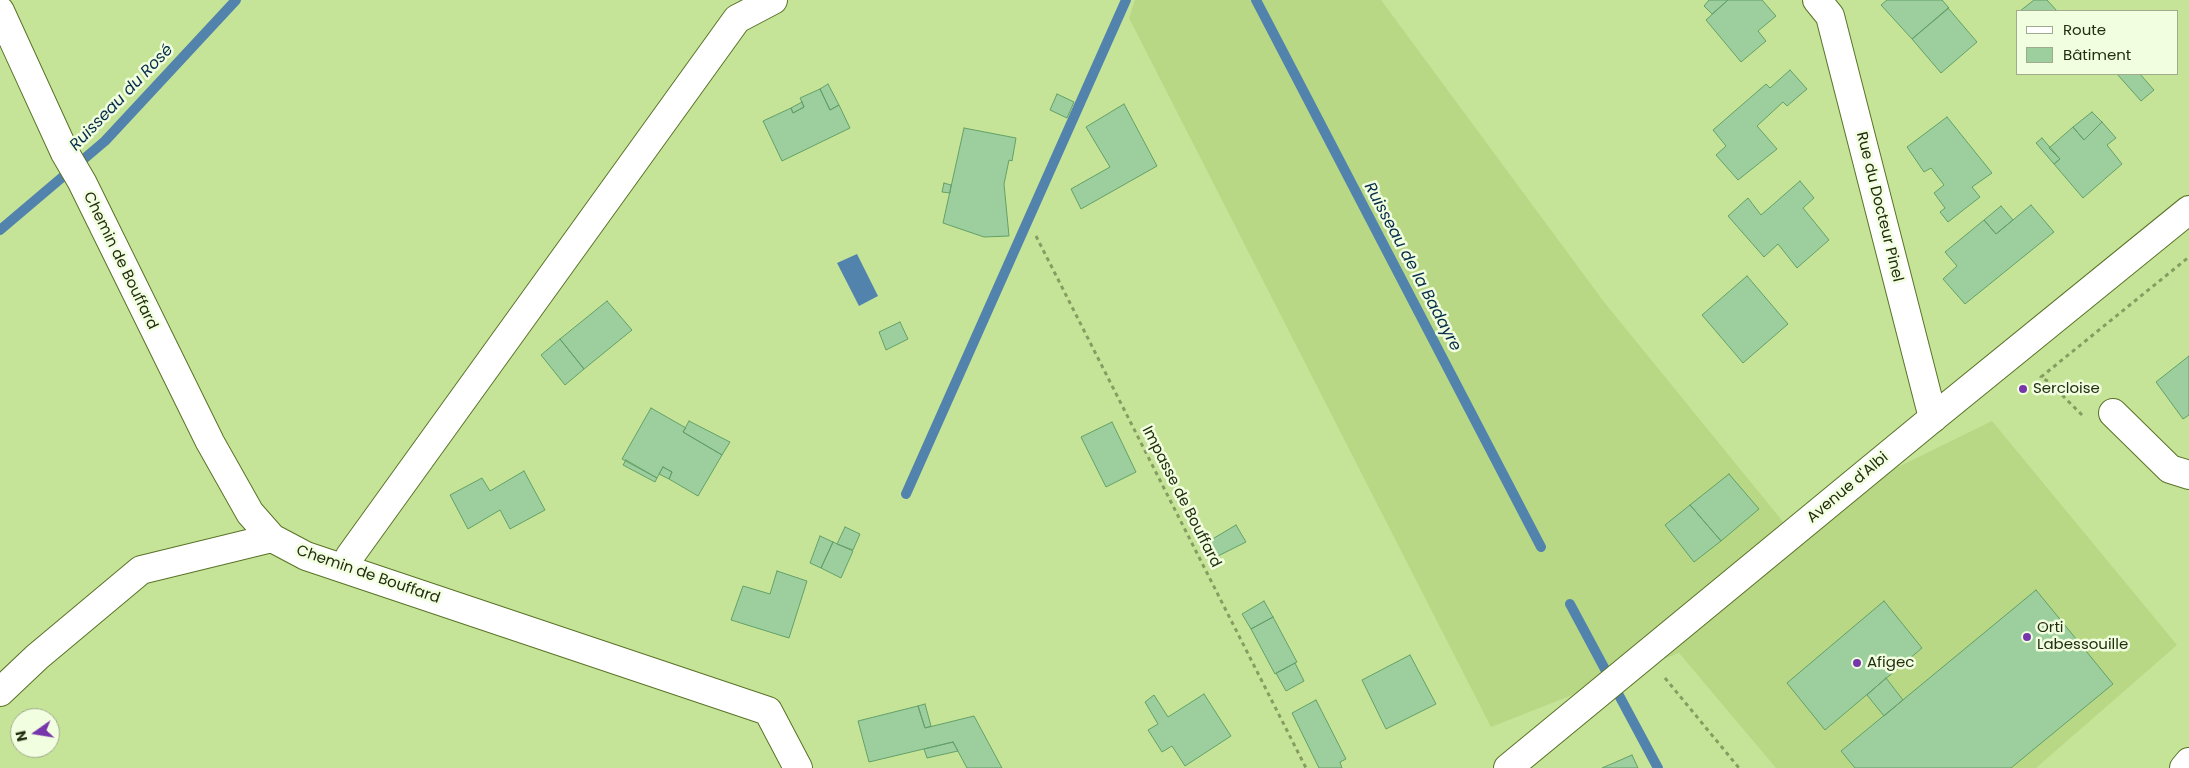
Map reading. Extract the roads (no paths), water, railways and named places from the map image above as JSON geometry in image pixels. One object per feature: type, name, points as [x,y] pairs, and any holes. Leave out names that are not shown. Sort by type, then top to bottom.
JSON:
[{"type":"street","points":[[345,568],[356,548],[737,19],[773,0]]},
{"type":"street","name":"Rue du Docteur Pinel","points":[[1818,0],[1830,16],[1933,418]]},
{"type":"street","name":"Chemin de Bouffard","points":[[0,11],[65,153],[82,182],[223,468],[250,513],[272,538],[306,556],[768,711],[798,768]]},
{"type":"street","name":"Avenue d'Albi","points":[[1508,768],[1578,708],[2189,210]]},
{"type":"street","points":[[2113,413],[2170,469],[2189,475]]},
{"type":"street","points":[[0,692],[37,657],[141,570],[272,538]]},
{"type":"street","points":[[2184,768],[2189,762]]},
{"type":"water","points":[[857,254],[878,296],[859,306],[837,263]]},
{"type":"waterway","name":"Ruisseau du Rosé","points":[[0,230],[105,141],[236,0]]},
{"type":"waterway","points":[[906,494],[1126,0]]},
{"type":"waterway","name":"Ruisseau de la Badayre","points":[[1256,0],[1541,547]]},
{"type":"waterway","name":"Ruisseau de la Badayre","points":[[1570,604],[1658,768]]},
{"type":"place","name":"Sercloise","points":[[2023,389]]},
{"type":"place","name":"Orti Labessouille","points":[[2027,637]]},
{"type":"place","name":"Afigec","points":[[1857,663]]}]
